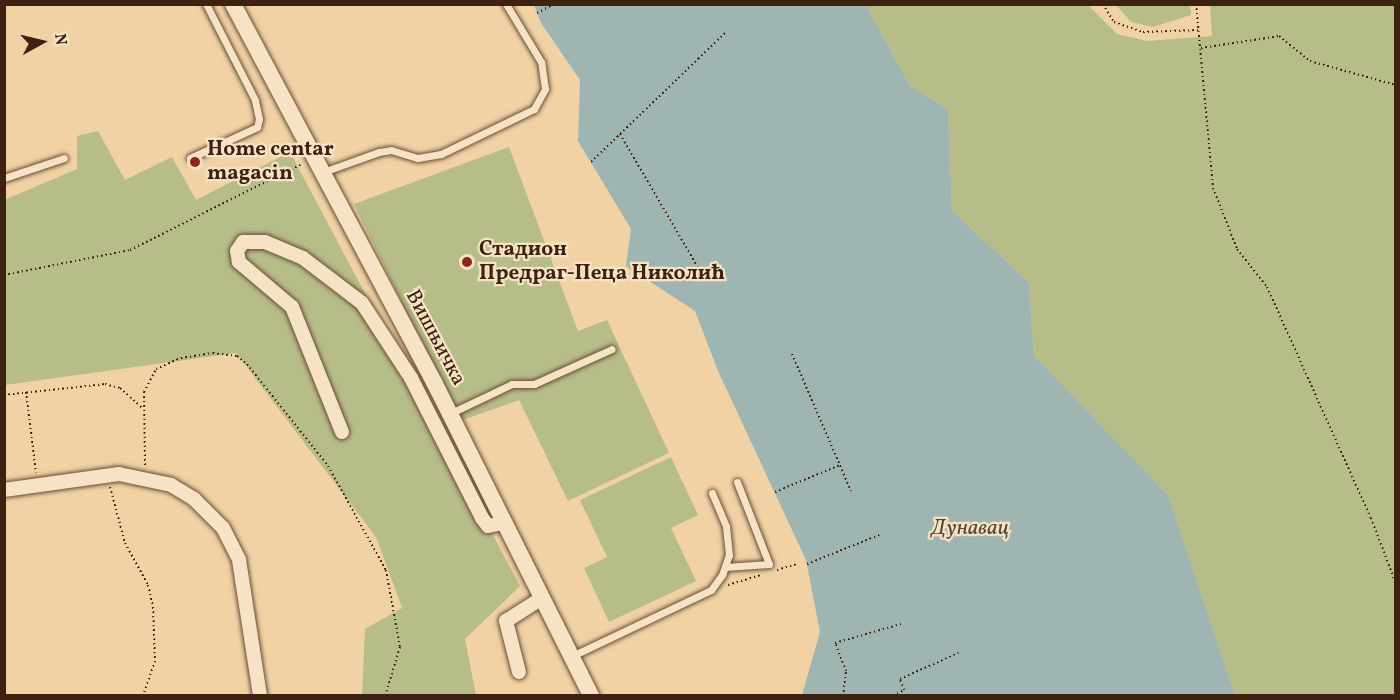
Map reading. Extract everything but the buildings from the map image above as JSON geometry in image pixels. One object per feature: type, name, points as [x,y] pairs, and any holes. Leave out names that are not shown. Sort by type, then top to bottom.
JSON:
[{"type":"street","name":"Вишњичка","points":[[233,4],[449,414],[591,696]]},
{"type":"street","points":[[342,432],[292,307],[239,262],[237,250],[243,242],[265,242],[303,258],[362,303],[411,378],[482,518],[489,526],[504,523]]},
{"type":"street","points":[[4,490],[107,474],[146,477],[171,485],[194,499],[216,520],[234,548],[242,571],[260,696]]},
{"type":"street","points":[[519,672],[506,621],[542,598]]},
{"type":"lane","points":[[190,158],[257,128],[259,119],[255,100],[206,4]]},
{"type":"lane","points":[[316,165],[391,150],[418,158],[441,154],[534,109],[545,89],[541,63],[506,4]]},
{"type":"lane","points":[[4,178],[64,158]]},
{"type":"lane","points":[[449,414],[512,384],[534,384],[612,348]]},
{"type":"lane","points":[[725,567],[769,564],[737,482]]},
{"type":"lane","points":[[571,656],[711,590],[725,567],[728,538],[712,493]]},
{"type":"path","points":[[537,13],[554,4]]},
{"type":"path","points":[[1103,4],[1114,22],[1143,32],[1199,30]]},
{"type":"path","points":[[1196,4],[1213,188],[1237,249],[1267,287],[1371,518],[1395,584]]},
{"type":"path","points":[[591,162],[725,33]]},
{"type":"path","points":[[1201,48],[1279,36],[1310,62],[1395,85]]},
{"type":"path","points":[[620,134],[700,271]]},
{"type":"path","points":[[4,275],[130,250],[316,165]]},
{"type":"path","points":[[146,477],[142,408],[146,384],[156,369],[181,358],[213,353],[237,356],[278,398],[328,466],[386,570],[400,647],[386,696]]},
{"type":"path","points":[[792,354],[851,491]]},
{"type":"path","points":[[4,395],[105,384],[120,388],[142,408]]},
{"type":"path","points":[[26,392],[38,485]]},
{"type":"path","points":[[775,492],[840,465]]},
{"type":"path","points":[[107,474],[124,543],[148,585],[153,607],[155,661],[143,696]]},
{"type":"path","points":[[807,564],[879,535]]},
{"type":"path","points":[[775,571],[797,564]]},
{"type":"path","points":[[711,590],[765,574]]},
{"type":"path","points":[[843,696],[846,671],[835,643],[901,624]]},
{"type":"path","points":[[893,696],[904,690],[900,679],[958,653]]},
{"type":"green space","points":[[866,5],[1088,5],[1117,34],[1147,41],[1212,36],[1210,5],[1395,5],[1395,695],[1235,695],[1168,495],[1034,355],[1029,283],[952,210],[948,109],[910,86]]},
{"type":"green space","points":[[1116,5],[1190,5],[1191,15],[1153,27],[1131,22]]},
{"type":"green space","points":[[98,131],[125,180],[172,157],[196,200],[290,152],[520,586],[465,639],[476,695],[362,695],[365,629],[402,608],[376,537],[236,353],[5,385],[4,200],[77,169],[77,136]]},
{"type":"green space","name":"Стадион Предраг-Пеца Николић","points":[[509,147],[578,331],[607,320],[669,453],[568,501],[519,400],[460,421],[354,204]]},
{"type":"green space","points":[[671,457],[698,515],[671,528],[696,581],[609,622],[584,568],[607,557],[580,500]]},
{"type":"water","name":"Дунавац","points":[[534,5],[866,5],[910,86],[948,109],[952,210],[1029,283],[1034,355],[1168,495],[1235,695],[802,695],[820,632],[806,560],[718,371],[695,311],[626,266],[631,229],[578,141],[580,80],[541,23]]},
{"type":"place","name":"Home centar magacin","points":[[195,162]]},
{"type":"place","name":"Стадион Предраг-Пеца Николић","points":[[467,262]]}]
